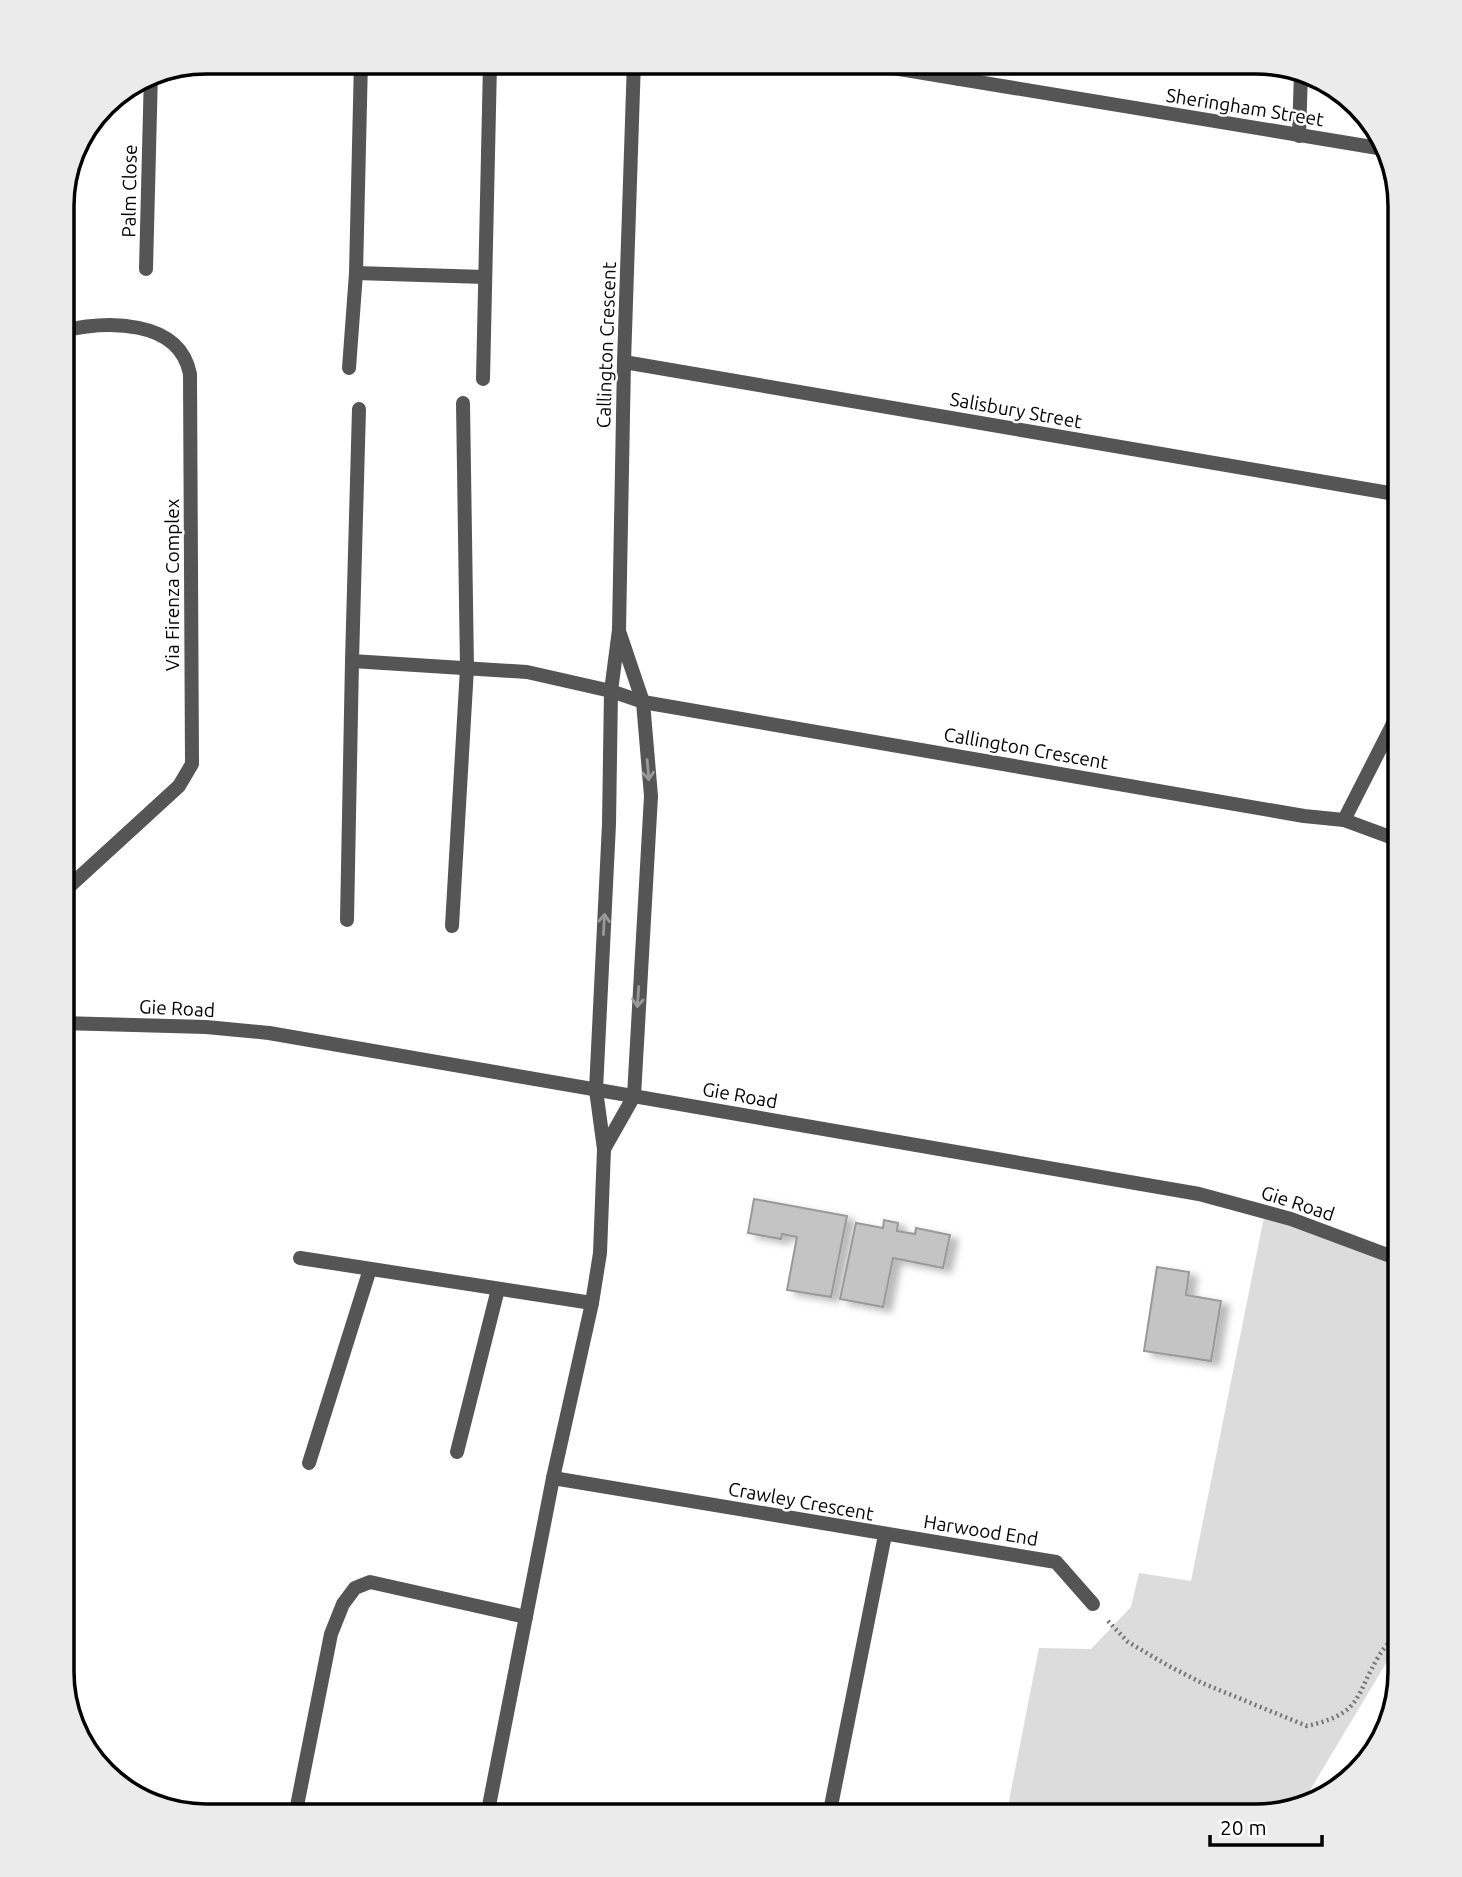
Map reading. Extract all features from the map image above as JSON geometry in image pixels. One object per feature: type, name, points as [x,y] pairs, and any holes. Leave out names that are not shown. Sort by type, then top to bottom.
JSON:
[{"type":"street","points":[[349,368],[356,272],[361,74]]},
{"type":"street","points":[[483,379],[490,74]]},
{"type":"street","name":"Callington Crescent","points":[[596,1090],[609,824],[611,691],[619,630],[634,74]]},
{"type":"street","name":"Sheringham Street","points":[[929,74],[1375,148]]},
{"type":"street","points":[[959,74],[959,79]]},
{"type":"street","points":[[1299,136],[1301,82]]},
{"type":"street","name":"Palm Close","points":[[146,269],[151,86]]},
{"type":"street","points":[[356,272],[485,277]]},
{"type":"street","name":"Via Firenza Complex","points":[[74,328],[90,325],[146,329],[165,336],[182,350],[188,362],[191,388],[192,764],[179,786],[74,882]]},
{"type":"street","name":"Salisbury Street","points":[[624,362],[1388,493]]},
{"type":"street","points":[[452,926],[467,668],[463,403]]},
{"type":"street","points":[[348,920],[359,409]]},
{"type":"street","name":"Callington Crescent","points":[[619,630],[643,702],[651,796],[634,1096]]},
{"type":"street","points":[[352,661],[527,672],[611,691]]},
{"type":"street","name":"Callington Crescent","points":[[611,691],[643,702],[1344,820],[1388,836]]},
{"type":"street","points":[[1344,820],[1388,734]]},
{"type":"street","name":"Gie Road","points":[[74,1023],[206,1027],[269,1033],[1199,1194],[1291,1219],[1388,1255]]},
{"type":"street","points":[[488,1804],[600,1253],[604,1149],[596,1090]]},
{"type":"street","points":[[604,1149],[634,1096]]},
{"type":"street","points":[[300,1258],[592,1303]]},
{"type":"street","points":[[309,1463],[370,1269]]},
{"type":"street","points":[[457,1452],[498,1289]]},
{"type":"street","name":"Crawley Crescent","points":[[553,1478],[885,1535],[831,1804]]},
{"type":"street","name":"Harwood End","points":[[885,1535],[1056,1562],[1093,1604]]},
{"type":"street","points":[[297,1804],[331,1634],[343,1604],[355,1588],[370,1582],[526,1617]]},
{"type":"path","points":[[1093,1604],[1128,1642],[1167,1665],[1202,1683],[1307,1727],[1320,1724],[1351,1708],[1382,1651],[1388,1646]]},
{"type":"shaded area","points":[[1265,1212],[1388,1255],[1388,1660],[1308,1793],[1291,1799],[1257,1804],[1008,1804],[1039,1648],[1091,1649],[1131,1607],[1139,1573],[1191,1581]]},
{"type":"building","points":[[754,1199],[847,1216],[831,1297],[787,1290],[797,1237],[782,1234],[781,1239],[748,1233]]},
{"type":"building","points":[[884,1220],[898,1223],[897,1231],[915,1234],[916,1228],[950,1235],[943,1268],[893,1258],[883,1307],[840,1299],[856,1223],[883,1228]]},
{"type":"building","points":[[1157,1267],[1189,1272],[1186,1295],[1221,1301],[1211,1361],[1144,1351]]}]
